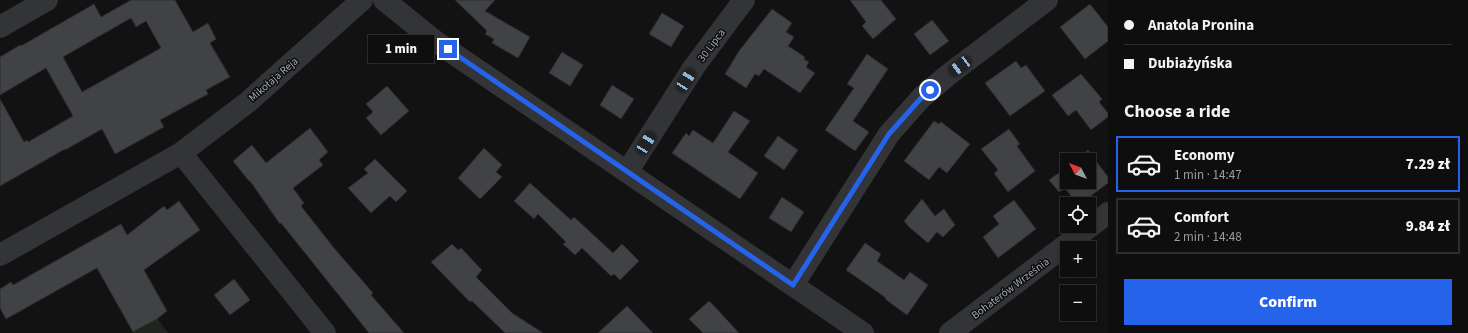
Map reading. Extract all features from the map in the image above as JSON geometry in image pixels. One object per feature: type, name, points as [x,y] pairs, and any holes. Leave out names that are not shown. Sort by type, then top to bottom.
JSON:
[{"type":"street","points":[[0,26],[47,0]]},
{"type":"street","name":"Mikołaja Reja","points":[[0,255],[181,153],[248,102],[362,0]]},
{"type":"street","name":"30 Lipca","points":[[627,172],[694,67],[744,0]]},
{"type":"street","points":[[793,285],[889,134],[922,97],[948,75],[1047,0]]},
{"type":"street","points":[[389,2],[435,40],[863,333]]},
{"type":"street","points":[[181,153],[325,333]]},
{"type":"street","name":"Bohaterów Września","points":[[950,333],[1108,213]]},
{"type":"shaded area","points":[[157,318],[168,333],[132,333]]},
{"type":"building","points":[[131,0],[175,0],[193,32],[208,23],[216,39],[210,43],[230,77],[206,90],[208,94],[160,120],[164,127],[115,154],[102,129],[0,186],[0,99],[24,142],[27,140],[28,142],[73,116],[46,68],[0,95],[0,57],[94,4],[101,17]],"holes":[[[131,18],[136,27],[146,21],[161,48],[82,92],[63,57]]]},
{"type":"building","points":[[455,0],[495,0],[485,11],[530,37],[518,58],[492,43],[494,39],[485,34],[487,31]]},
{"type":"building","points":[[850,0],[881,0],[896,19],[873,39],[862,26],[866,22]]},
{"type":"building","points":[[1090,4],[1108,27],[1108,41],[1085,59],[1060,27]]},
{"type":"building","points":[[772,9],[792,23],[786,32],[794,37],[788,46],[805,57],[804,59],[809,62],[806,67],[815,73],[800,93],[764,69],[759,76],[755,74],[746,88],[725,74],[739,51]]},
{"type":"building","points":[[662,13],[684,26],[671,47],[649,34]]},
{"type":"building","points":[[932,20],[949,41],[930,55],[914,34]]},
{"type":"building","points":[[562,52],[583,65],[570,86],[549,73]]},
{"type":"building","points":[[867,54],[888,69],[853,121],[869,132],[855,151],[825,130],[854,88],[847,84]]},
{"type":"building","points":[[1016,61],[1021,68],[1026,65],[1045,91],[1010,116],[985,83]]},
{"type":"building","points":[[1081,74],[1102,99],[1099,102],[1108,113],[1108,117],[1091,130],[1076,110],[1068,116],[1052,95]]},
{"type":"building","points":[[612,85],[634,99],[621,119],[600,105]]},
{"type":"building","points":[[387,86],[409,111],[381,135],[366,118],[373,112],[366,104]]},
{"type":"building","points":[[734,111],[750,121],[728,152],[758,173],[740,199],[672,153],[686,133],[689,136],[693,130],[713,143]]},
{"type":"building","points":[[934,121],[939,124],[941,122],[970,144],[947,173],[939,167],[929,180],[904,161]]},
{"type":"building","points":[[310,128],[328,152],[319,160],[323,165],[293,188],[304,203],[301,206],[334,248],[373,293],[371,295],[404,333],[369,333],[281,223],[280,224],[250,181],[233,161],[252,145],[266,163]]},
{"type":"building","points":[[1009,129],[1020,144],[1017,146],[1035,171],[1008,192],[994,173],[998,170],[981,149]]},
{"type":"building","points":[[778,136],[798,150],[784,170],[764,156]]},
{"type":"building","points":[[484,148],[502,165],[496,172],[502,177],[480,199],[458,178]]},
{"type":"building","points":[[375,159],[407,191],[396,202],[390,196],[371,213],[348,188],[368,173],[364,169]]},
{"type":"building","points":[[1096,161],[1108,177],[1108,183],[1089,197],[1072,197],[1066,189],[1096,189]]},
{"type":"building","points":[[1060,172],[1060,189],[1064,189],[1059,192],[1049,180]]},
{"type":"building","points":[[530,183],[571,220],[574,217],[613,253],[622,244],[639,261],[620,280],[614,274],[611,276],[582,248],[575,255],[563,244],[566,242],[538,214],[534,219],[514,201]]},
{"type":"building","points":[[782,197],[804,212],[791,232],[769,218]]},
{"type":"building","points":[[922,199],[935,216],[944,209],[955,225],[943,237],[937,232],[928,243],[904,221]]},
{"type":"building","points":[[1014,200],[1036,229],[998,258],[983,237],[999,224],[993,216]]},
{"type":"building","points":[[179,201],[200,230],[144,270],[167,311],[157,319],[133,332],[97,268],[6,319],[0,308],[0,289],[11,282],[13,285],[121,224],[127,235],[164,206],[167,210]]},
{"type":"building","points":[[865,243],[881,254],[877,261],[904,280],[910,272],[928,285],[907,315],[885,299],[886,298],[846,270]]},
{"type":"building","points":[[452,244],[458,250],[461,248],[482,270],[476,277],[512,313],[543,333],[505,333],[472,301],[470,302],[431,262]]},
{"type":"building","points":[[234,279],[250,300],[230,315],[214,295]]},
{"type":"building","points":[[709,301],[739,333],[703,333],[689,319]]},
{"type":"building","points":[[627,306],[653,333],[598,333]]},
{"type":"route","points":[[448,49],[793,285],[889,134],[930,90]]}]
